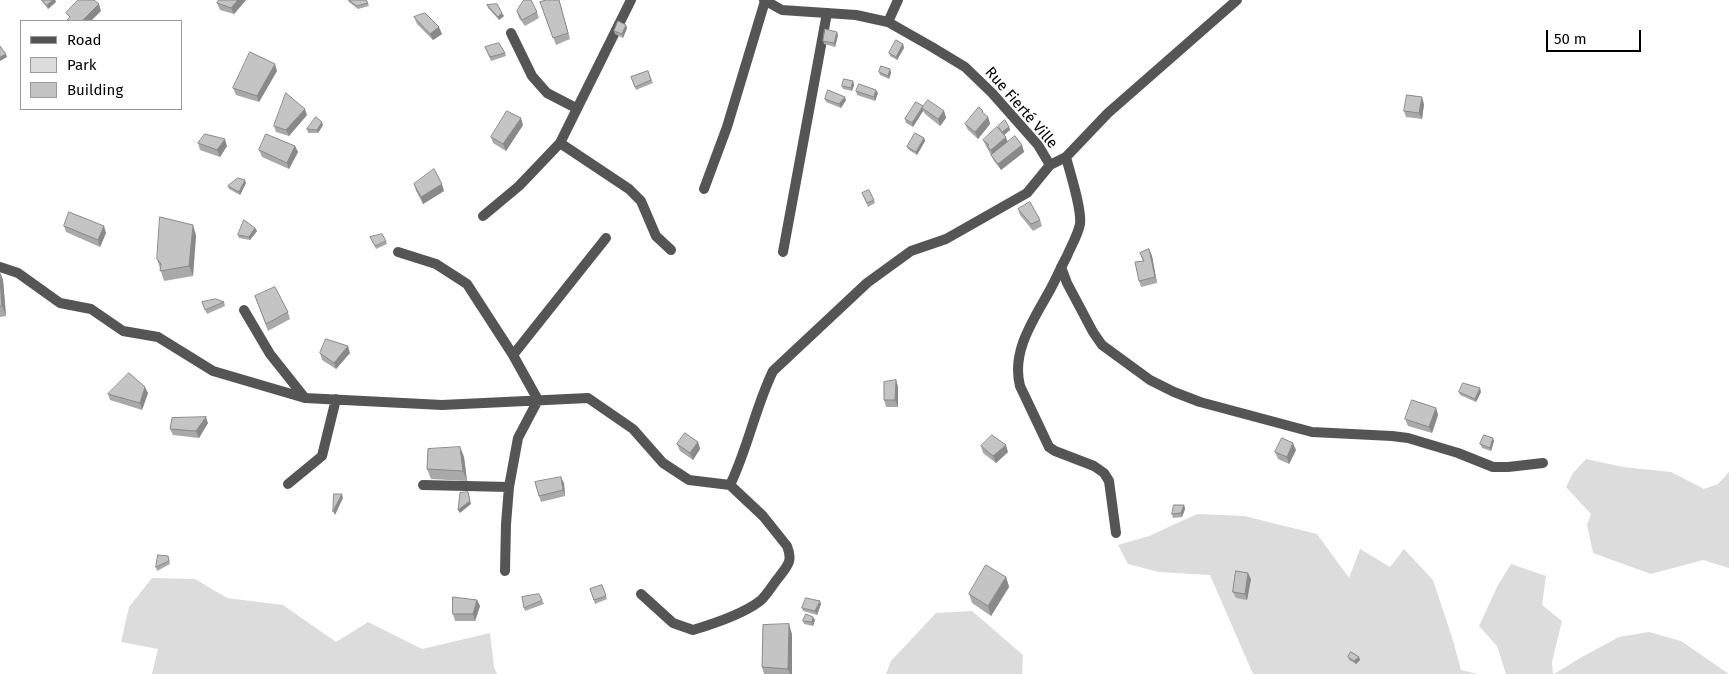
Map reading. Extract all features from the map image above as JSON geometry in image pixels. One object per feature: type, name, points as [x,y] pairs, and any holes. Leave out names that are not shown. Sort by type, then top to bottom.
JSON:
[{"type":"street","points":[[483,216],[519,186],[560,143],[631,0]]},
{"type":"street","points":[[888,22],[898,0]]},
{"type":"street","points":[[1050,165],[1066,157],[1108,113],[1237,0]]},
{"type":"street","points":[[704,189],[727,127],[764,1]]},
{"type":"street","name":"Rue Fierté Ville","points":[[730,485],[740,464],[765,387],[773,371],[867,283],[911,252],[946,240],[1027,193],[1050,165],[1031,138],[992,93],[965,67],[888,22],[856,15],[782,10],[764,1]]},
{"type":"street","points":[[783,252],[827,13]]},
{"type":"street","points":[[511,33],[532,76],[547,93],[576,108]]},
{"type":"street","points":[[560,143],[629,189],[642,201],[656,236],[670,250]]},
{"type":"street","points":[[1066,157],[1080,224],[1072,246],[1027,330],[1020,350],[1017,375],[1020,386],[1049,447],[1094,466],[1104,473],[1109,481],[1116,533]]},
{"type":"street","points":[[513,354],[606,238]]},
{"type":"street","points":[[398,252],[436,264],[467,284],[513,354],[538,400]]},
{"type":"street","points":[[0,267],[18,273],[60,303],[91,309],[123,330],[158,338],[212,371],[304,398],[336,398],[442,405],[588,398],[634,429],[663,463],[689,480],[730,485],[763,516],[787,546],[791,558],[788,565],[762,599],[751,607],[693,630],[673,623],[641,594]]},
{"type":"street","points":[[1061,267],[1067,283],[1102,345],[1150,380],[1174,392],[1200,402],[1312,432],[1408,438],[1458,453],[1493,467],[1544,464]]},
{"type":"street","points":[[244,310],[270,354],[304,398]]},
{"type":"street","points":[[288,484],[322,456],[336,398]]},
{"type":"street","points":[[505,571],[509,487],[518,438],[538,400]]},
{"type":"street","points":[[423,485],[509,487]]},
{"type":"green space","points":[[1586,459],[1623,467],[1671,472],[1704,489],[1718,484],[1729,472],[1729,568],[1703,560],[1651,574],[1593,553],[1587,525],[1591,514],[1566,487],[1573,473]]},
{"type":"green space","points":[[1197,514],[1244,516],[1317,534],[1349,578],[1360,549],[1390,567],[1404,549],[1433,580],[1461,670],[1478,674],[1253,674],[1210,575],[1159,572],[1128,564],[1118,545],[1149,536]]},
{"type":"green space","points":[[1511,564],[1546,576],[1542,605],[1562,621],[1552,662],[1553,674],[1506,674],[1497,646],[1479,626],[1498,585]]},
{"type":"green space","points":[[152,578],[195,579],[227,598],[283,605],[336,642],[368,622],[422,649],[490,633],[494,667],[497,674],[152,674],[158,649],[121,642],[129,607]]},
{"type":"green space","points":[[972,611],[1023,655],[1022,674],[886,674],[891,661],[936,613]]},
{"type":"green space","points":[[1649,632],[1681,641],[1729,674],[1554,674],[1619,637]]},
{"type":"building","points":[[42,0],[53,0],[47,5]]},
{"type":"building","points":[[78,0],[94,0],[99,4],[83,20],[67,20],[70,17],[66,13]]},
{"type":"building","points":[[219,0],[238,0],[231,8],[217,3]]},
{"type":"building","points":[[349,0],[366,0],[368,3],[357,6]]},
{"type":"building","points":[[524,0],[531,0],[537,12],[522,20],[517,11]]},
{"type":"building","points":[[559,0],[568,33],[553,38],[540,2]]},
{"type":"building","points":[[497,4],[502,13],[498,17],[487,5]]},
{"type":"building","points":[[425,13],[439,27],[430,34],[414,17]]},
{"type":"building","points":[[618,21],[626,25],[622,34],[614,31]]},
{"type":"building","points":[[825,29],[837,32],[834,43],[823,41]]},
{"type":"building","points":[[896,40],[903,44],[896,57],[889,53]]},
{"type":"building","points":[[499,43],[505,53],[490,57],[485,47]]},
{"type":"building","points":[[0,46],[6,54],[0,57]]},
{"type":"building","points":[[250,52],[275,64],[257,96],[233,88]]},
{"type":"building","points":[[881,66],[890,69],[888,76],[879,72]]},
{"type":"building","points":[[648,71],[651,80],[635,87],[631,77]]},
{"type":"building","points":[[844,79],[853,81],[851,88],[842,86]]},
{"type":"building","points":[[859,84],[876,90],[874,97],[856,91]]},
{"type":"building","points":[[828,90],[845,97],[839,104],[825,99]]},
{"type":"building","points":[[286,93],[305,109],[286,130],[274,126]]},
{"type":"building","points":[[1407,95],[1422,97],[1419,113],[1404,111]]},
{"type":"building","points":[[928,100],[944,111],[938,119],[922,108]]},
{"type":"building","points":[[916,102],[923,106],[912,123],[905,119]]},
{"type":"building","points":[[979,107],[988,117],[975,132],[965,124]]},
{"type":"building","points":[[507,111],[521,118],[503,144],[491,137]]},
{"type":"building","points":[[316,117],[322,122],[317,130],[307,129]]},
{"type":"building","points":[[1005,120],[1009,127],[1002,132],[998,126]]},
{"type":"building","points":[[997,127],[1006,137],[991,150],[987,146],[989,145],[983,140]]},
{"type":"building","points":[[915,133],[924,138],[916,152],[907,147]]},
{"type":"building","points":[[205,134],[225,139],[217,150],[198,143]]},
{"type":"building","points":[[266,134],[295,146],[287,163],[259,150]]},
{"type":"building","points":[[1015,136],[1022,145],[998,164],[991,155]]},
{"type":"building","points":[[434,169],[442,184],[421,197],[414,184]]},
{"type":"building","points":[[238,178],[245,180],[239,192],[228,186]]},
{"type":"building","points":[[869,190],[874,200],[867,203],[862,193]]},
{"type":"building","points":[[1030,202],[1040,220],[1031,224],[1018,209]]},
{"type":"building","points":[[69,212],[104,226],[98,240],[64,226]]},
{"type":"building","points":[[160,217],[193,225],[189,266],[160,271],[161,264],[157,259]]},
{"type":"building","points":[[244,220],[255,228],[249,237],[238,235]]},
{"type":"building","points":[[382,234],[386,241],[375,246],[370,237]]},
{"type":"building","points":[[1149,249],[1155,277],[1139,281],[1135,262],[1144,261],[1140,253]]},
{"type":"building","points":[[0,280],[2,306],[0,306]]},
{"type":"building","points":[[275,287],[288,312],[266,324],[255,296]]},
{"type":"building","points":[[216,299],[224,302],[205,310],[202,302]]},
{"type":"building","points":[[326,339],[348,346],[334,363],[320,353]]},
{"type":"building","points":[[129,373],[145,387],[140,403],[108,394]]},
{"type":"building","points":[[896,380],[895,400],[884,400],[884,382]]},
{"type":"building","points":[[1463,383],[1480,388],[1475,399],[1459,392]]},
{"type":"building","points":[[1412,400],[1436,408],[1429,427],[1405,419]]},
{"type":"building","points":[[206,417],[196,431],[170,429],[172,418]]},
{"type":"building","points":[[685,433],[698,442],[690,453],[677,444]]},
{"type":"building","points":[[992,435],[1006,445],[993,456],[981,446]]},
{"type":"building","points":[[1484,435],[1493,438],[1490,448],[1480,444]]},
{"type":"building","points":[[1282,438],[1293,443],[1287,457],[1275,452]]},
{"type":"building","points":[[460,447],[463,471],[427,469],[428,449]]},
{"type":"building","points":[[561,477],[563,490],[539,496],[535,482]]},
{"type":"building","points":[[468,492],[470,501],[458,510],[460,493]]},
{"type":"building","points":[[334,494],[342,494],[333,511]]},
{"type":"building","points":[[1174,505],[1184,505],[1181,513],[1172,514]]},
{"type":"building","points":[[158,555],[168,556],[169,561],[156,567]]},
{"type":"building","points":[[986,565],[1006,577],[988,606],[969,594]]},
{"type":"building","points":[[1236,571],[1248,573],[1245,594],[1233,592]]},
{"type":"building","points":[[602,585],[606,596],[594,600],[590,589]]},
{"type":"building","points":[[539,594],[542,600],[524,608],[522,597]]},
{"type":"building","points":[[453,597],[477,600],[473,614],[453,614]]},
{"type":"building","points":[[806,598],[820,601],[815,611],[802,608]]},
{"type":"building","points":[[806,614],[813,617],[812,622],[803,621]]},
{"type":"building","points":[[789,624],[788,669],[762,667],[763,625]]},
{"type":"building","points":[[1351,652],[1359,657],[1354,661],[1348,657]]}]
